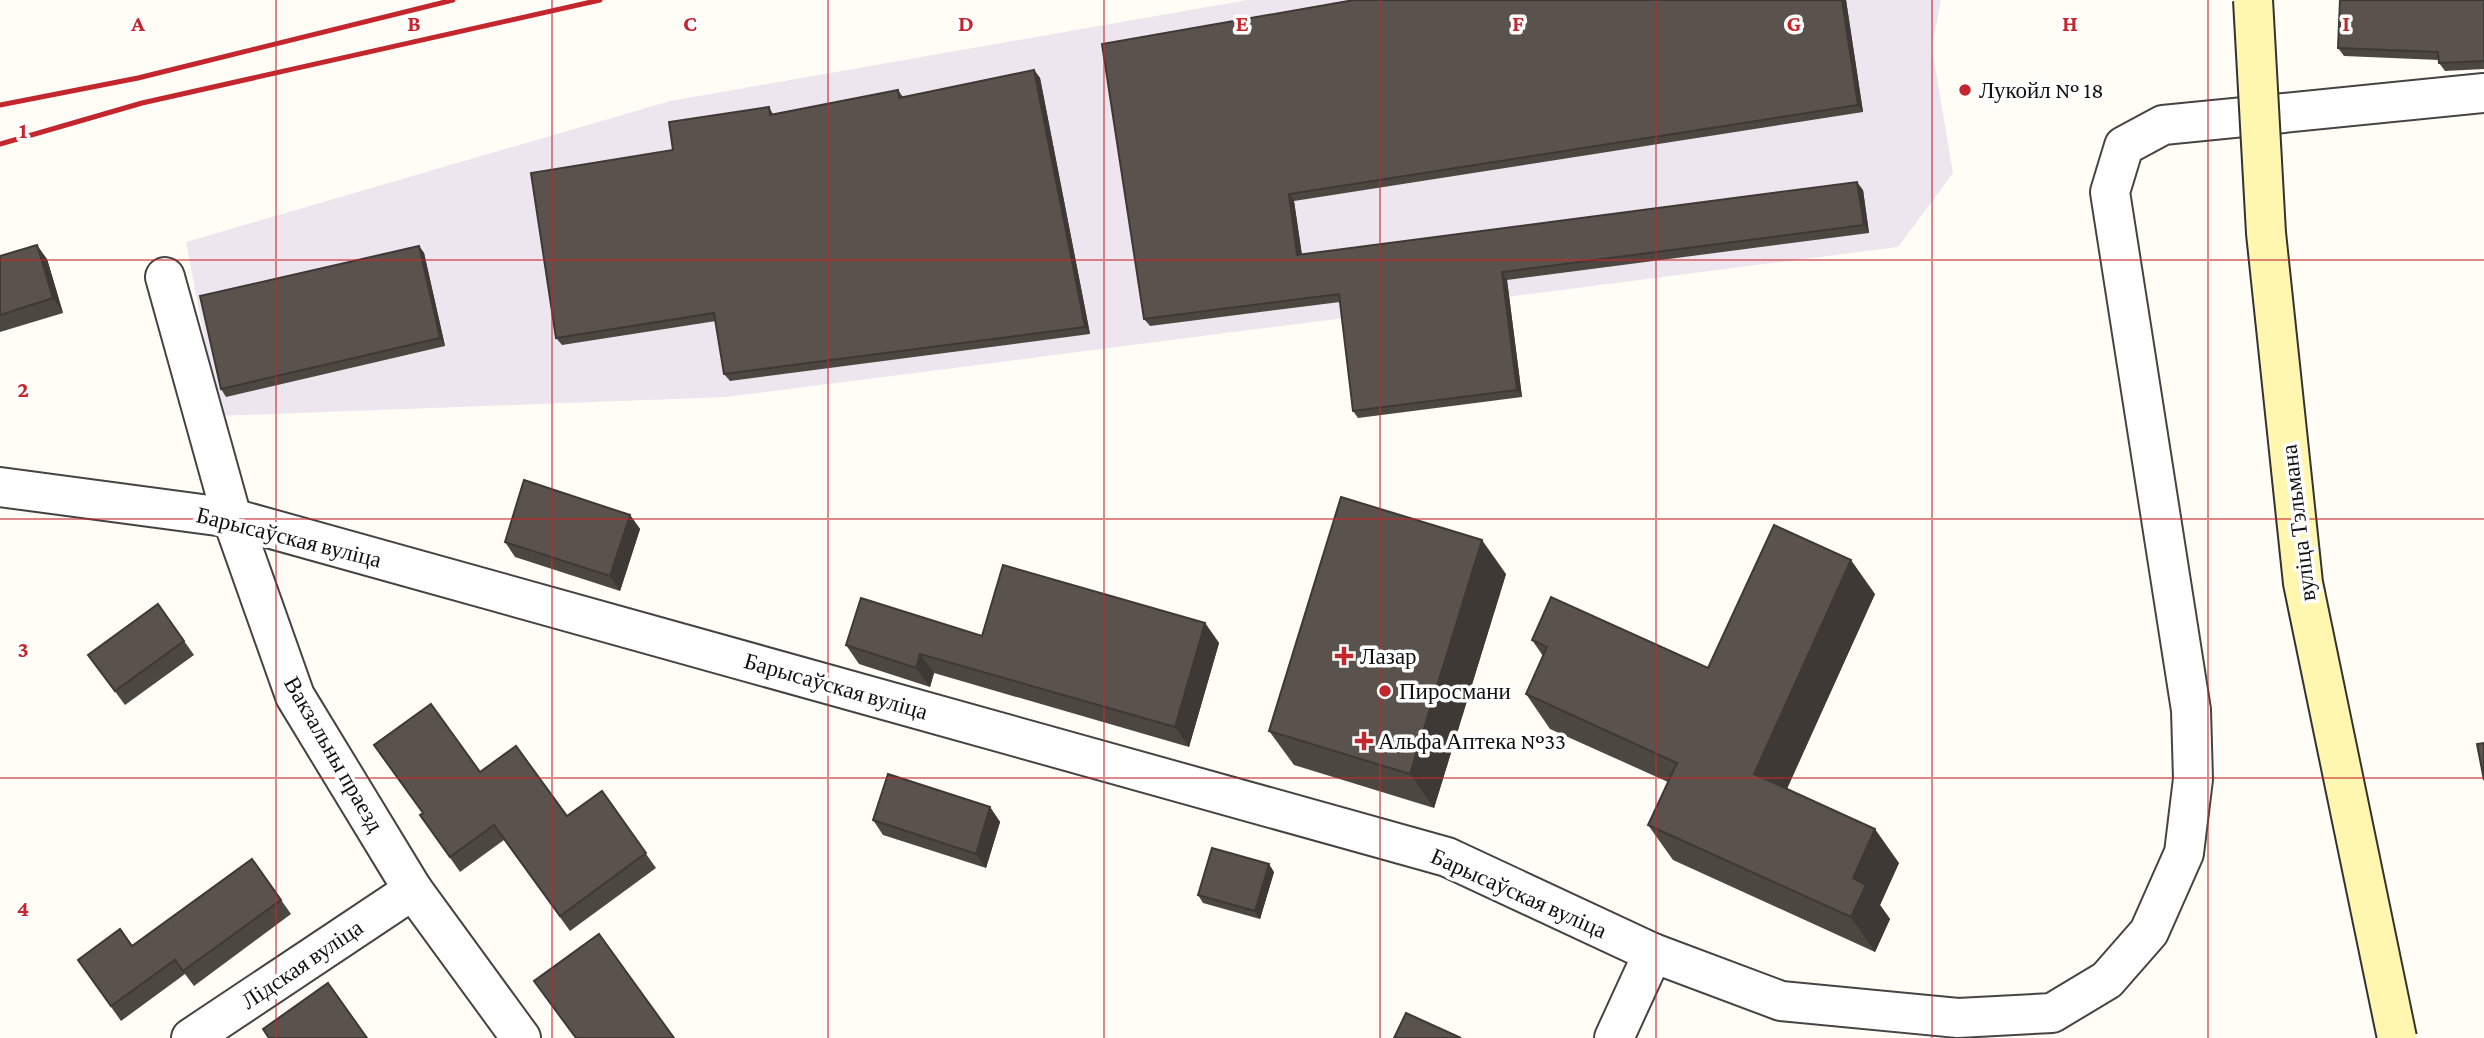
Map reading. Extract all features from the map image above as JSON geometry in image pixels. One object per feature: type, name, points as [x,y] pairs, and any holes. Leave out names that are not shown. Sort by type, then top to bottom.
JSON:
[{"type":"main road","name":"вуліца Тэльмана","points":[[2253,0],[2266,233],[2303,583],[2397,1038]]},
{"type":"street","name":"Барысаўская вуліца","points":[[0,487],[232,518],[1434,853],[1653,953],[1781,1001],[1958,1018],[2052,1013],[2107,980],[2149,932],[2184,853],[2193,779],[2191,710],[2110,192],[2124,146],[2163,125],[2484,93]]},
{"type":"street","name":"Вакзальны праезд","points":[[165,277],[232,518],[295,696],[413,890],[522,1038]]},
{"type":"street","name":"Лідская вуліца","points":[[191,1038],[413,890]]},
{"type":"street","points":[[1614,1038],[1653,953]]},
{"type":"shaded area","points":[[1247,0],[1941,0],[1932,48],[1953,173],[1898,247],[726,397],[219,416],[186,242],[670,101]]},
{"type":"building","points":[[1354,0],[1842,0],[1858,105],[1289,194],[1297,255],[1857,182],[1864,225],[1502,272],[1517,390],[1353,411],[1339,294],[1144,319],[1102,44]]},
{"type":"building","points":[[2340,0],[2484,0],[2484,61],[2439,63],[2438,52],[2338,48]]},
{"type":"building","points":[[1034,70],[1085,327],[724,374],[714,313],[556,338],[531,173],[673,150],[669,122],[769,107],[770,115],[898,90],[899,98]]},
{"type":"building","points":[[37,245],[53,298],[0,315],[0,256]]},
{"type":"building","points":[[419,246],[440,338],[221,389],[200,296]]},
{"type":"building","points":[[524,480],[630,515],[610,576],[505,542]]},
{"type":"building","points":[[1341,497],[1482,540],[1410,774],[1269,731]]},
{"type":"building","points":[[1774,525],[1851,560],[1754,774],[1875,829],[1853,878],[1866,885],[1851,917],[1648,825],[1677,763],[1526,694],[1547,647],[1532,640],[1551,597],[1708,668]]},
{"type":"building","points":[[1003,565],[1205,623],[1175,727],[920,654],[916,668],[846,645],[861,598],[982,636]]},
{"type":"building","points":[[158,604],[184,641],[115,691],[88,655]]},
{"type":"building","points":[[431,704],[480,772],[516,746],[567,816],[602,791],[646,853],[560,916],[494,825],[450,857],[420,815],[423,813],[374,745]]},
{"type":"building","points":[[2484,743],[2484,780],[2477,744]]},
{"type":"building","points":[[888,774],[990,807],[976,854],[873,820]]},
{"type":"building","points":[[1212,848],[1269,864],[1255,911],[1198,895]]},
{"type":"building","points":[[252,859],[281,900],[183,971],[175,960],[111,1006],[78,960],[120,929],[132,946]]},
{"type":"building","points":[[599,934],[674,1038],[576,1038],[534,981]]},
{"type":"building","points":[[328,983],[367,1038],[269,1038],[263,1029]]},
{"type":"building","points":[[1406,1013],[1461,1038],[1394,1038]]},
{"type":"railway","points":[[0,105],[138,78],[453,0]]},
{"type":"railway","points":[[0,144],[142,103],[600,0]]},
{"type":"place","name":"Лукойл № 18","points":[[1965,90]]},
{"type":"place","name":"Лазар","points":[[1344,656]]},
{"type":"place","name":"Пиросмани","points":[[1385,691]]},
{"type":"place","name":"Альфа Аптека №33","points":[[1364,741]]}]
